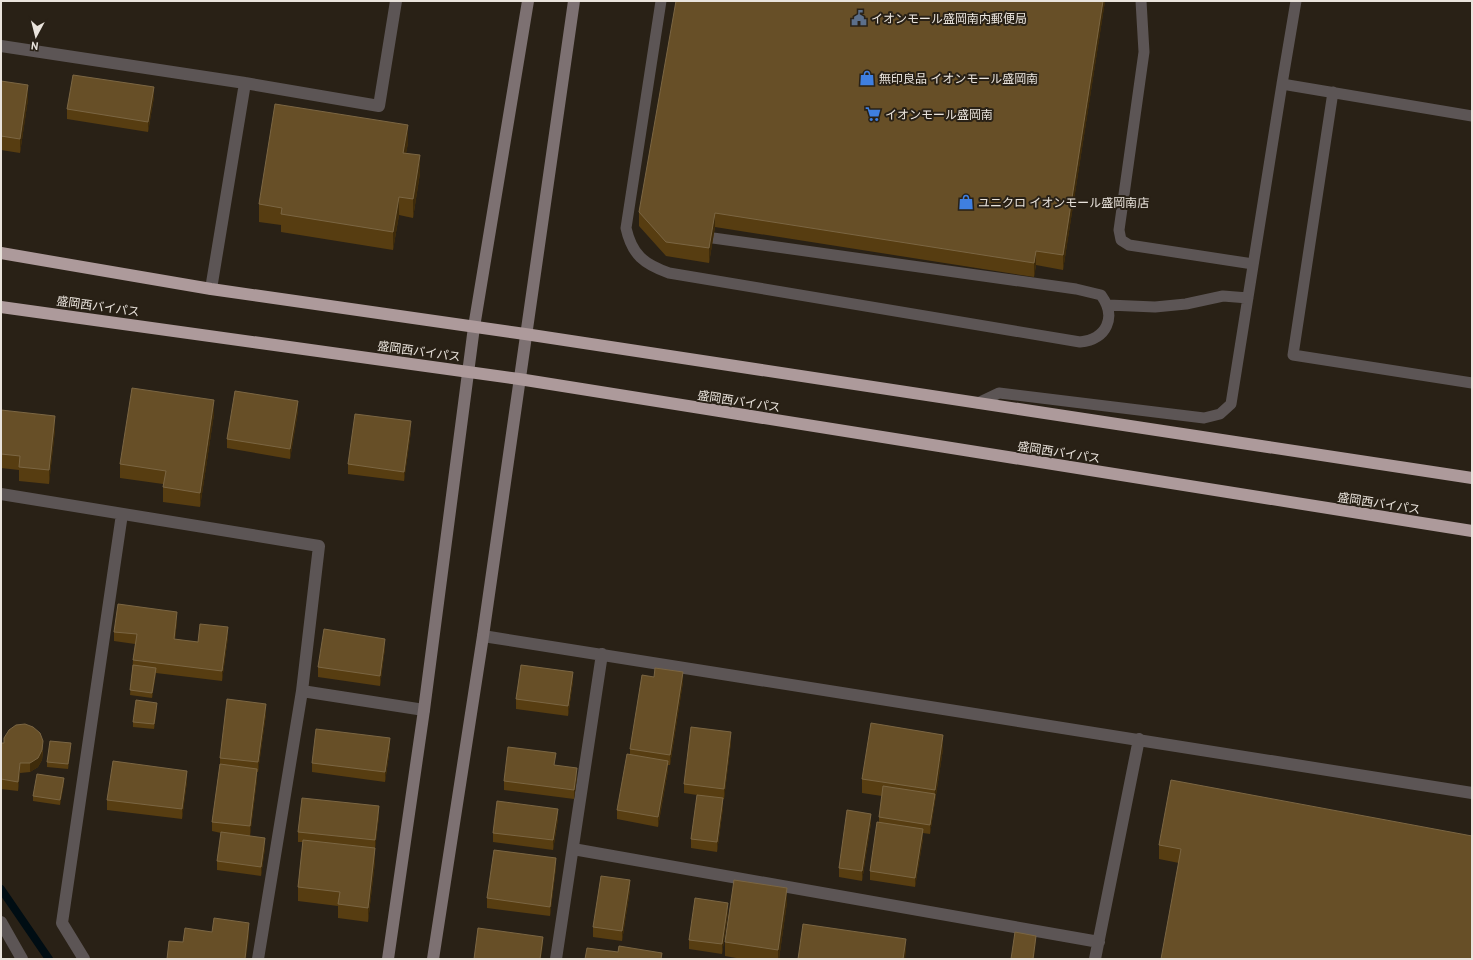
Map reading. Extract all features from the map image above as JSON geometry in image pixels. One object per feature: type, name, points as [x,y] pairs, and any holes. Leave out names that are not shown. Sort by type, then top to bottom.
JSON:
[{"type":"highway","points":[[1,253],[211,289],[525,334],[1472,478]]},
{"type":"highway","name":"盛岡西バイパス","points":[[1,307],[519,379],[1472,532]]},
{"type":"street","points":[[1,46],[245,83],[379,106],[396,1]]},
{"type":"street","points":[[388,959],[424,710],[474,327],[528,1]]},
{"type":"street","points":[[433,959],[483,636],[525,334],[574,1]]},
{"type":"street","points":[[211,289],[245,83]]},
{"type":"street","points":[[1,494],[319,546],[302,691],[258,959]]},
{"type":"street","points":[[84,959],[62,923],[122,514]]},
{"type":"street","points":[[483,636],[1472,793]]},
{"type":"street","points":[[556,959],[602,654]]},
{"type":"street","points":[[302,691],[424,710]]},
{"type":"street","points":[[1096,959],[1139,739]]},
{"type":"street","points":[[573,849],[1099,942]]},
{"type":"street","points":[[1,922],[22,959]]},
{"type":"lane","points":[[661,1],[626,228],[629,241],[638,256],[650,266],[669,273],[1080,342],[1092,341],[1102,334],[1107,326],[1108,305],[1101,295],[1076,289],[713,238]]},
{"type":"lane","points":[[1141,1],[1144,52],[1119,230],[1121,240],[1128,245],[1253,264]]},
{"type":"lane","points":[[978,403],[1000,393],[1204,418],[1220,414],[1231,404],[1296,1]]},
{"type":"lane","points":[[1282,84],[1472,116]]},
{"type":"lane","points":[[1333,92],[1294,355],[1472,383]]},
{"type":"lane","points":[[1108,305],[1155,307],[1186,304],[1207,298],[1223,296],[1248,298]]},
{"type":"building","name":"イオンモール盛岡南","points":[[676,1],[1103,1],[1063,255],[1036,251],[1034,263],[715,213],[709,248],[666,242],[639,212]]},
{"type":"building","points":[[73,75],[154,87],[148,122],[67,109]]},
{"type":"building","points":[[1,81],[28,85],[20,139],[1,136]]},
{"type":"building","points":[[275,104],[408,125],[403,153],[420,155],[413,199],[399,197],[393,232],[281,214],[282,208],[259,204]]},
{"type":"building","points":[[132,388],[214,400],[200,493],[163,487],[166,471],[120,464]]},
{"type":"building","points":[[235,391],[298,401],[290,449],[227,439]]},
{"type":"building","points":[[1,410],[55,416],[49,470],[19,467],[20,456],[1,454]]},
{"type":"building","points":[[355,414],[411,421],[404,472],[348,464]]},
{"type":"building","points":[[118,604],[177,612],[174,639],[198,642],[200,624],[228,627],[222,671],[133,660],[137,634],[114,632]]},
{"type":"building","points":[[324,629],[385,639],[380,676],[318,667]]},
{"type":"building","points":[[133,665],[156,668],[152,693],[130,690]]},
{"type":"building","points":[[521,665],[573,672],[568,706],[516,699]]},
{"type":"building","points":[[655,668],[683,672],[670,755],[630,749],[642,675],[654,677]]},
{"type":"building","points":[[227,699],[266,704],[258,762],[220,758]]},
{"type":"building","points":[[136,700],[157,703],[154,724],[133,722]]},
{"type":"building","points":[[871,723],[943,735],[935,790],[862,779]]},
{"type":"building","points":[[25,724],[33,727],[40,733],[43,741],[42,750],[38,758],[30,763],[20,763],[18,782],[1,779],[1,743],[4,743],[4,738],[9,730],[16,725]]},
{"type":"building","points":[[691,727],[731,732],[724,789],[684,784]]},
{"type":"building","points":[[316,729],[390,738],[385,772],[312,763]]},
{"type":"building","points":[[50,741],[71,743],[68,764],[47,762]]},
{"type":"building","points":[[508,747],[556,753],[554,765],[577,768],[574,790],[504,781]]},
{"type":"building","points":[[627,754],[668,761],[658,817],[617,810]]},
{"type":"building","points":[[113,761],[187,771],[182,809],[107,800]]},
{"type":"building","points":[[220,764],[257,769],[250,826],[212,822]]},
{"type":"building","points":[[37,774],[64,778],[60,800],[33,796]]},
{"type":"building","points":[[1171,780],[1472,836],[1472,959],[1161,959],[1181,849],[1159,845]]},
{"type":"building","points":[[883,786],[935,794],[930,825],[879,817]]},
{"type":"building","points":[[697,795],[723,798],[717,842],[691,839]]},
{"type":"building","points":[[302,798],[379,806],[375,840],[298,832]]},
{"type":"building","points":[[497,801],[558,809],[553,840],[493,833]]},
{"type":"building","points":[[847,810],[871,814],[862,871],[839,868]]},
{"type":"building","points":[[877,822],[923,829],[915,878],[870,871]]},
{"type":"building","points":[[221,832],[265,838],[261,867],[217,861]]},
{"type":"building","points":[[303,840],[375,848],[368,908],[338,904],[340,892],[298,887]]},
{"type":"building","points":[[494,850],[556,858],[550,907],[487,898]]},
{"type":"building","points":[[601,876],[630,880],[622,931],[593,927]]},
{"type":"building","points":[[734,880],[787,888],[778,950],[725,942]]},
{"type":"building","points":[[695,898],[728,903],[722,944],[689,940]]},
{"type":"building","points":[[214,918],[249,923],[245,959],[167,959],[169,941],[183,942],[185,928],[212,932]]},
{"type":"building","points":[[803,924],[906,939],[903,959],[798,959]]},
{"type":"building","points":[[478,928],[543,937],[540,959],[474,959]]},
{"type":"building","points":[[1015,932],[1036,936],[1033,959],[1011,959]]},
{"type":"building","points":[[619,946],[662,953],[661,959],[585,959],[587,948],[618,952]]},
{"type":"waterway","points":[[1,889],[49,959]]},
{"type":"place","name":"イオンモール盛岡南内郵便局","points":[[859,18]]},
{"type":"place","name":"無印良品 イオンモール盛岡南","points":[[867,78]]},
{"type":"place","name":"イオンモール盛岡南","points":[[873,114]]},
{"type":"place","name":"ユニクロ イオンモール盛岡南店","points":[[966,202]]}]
